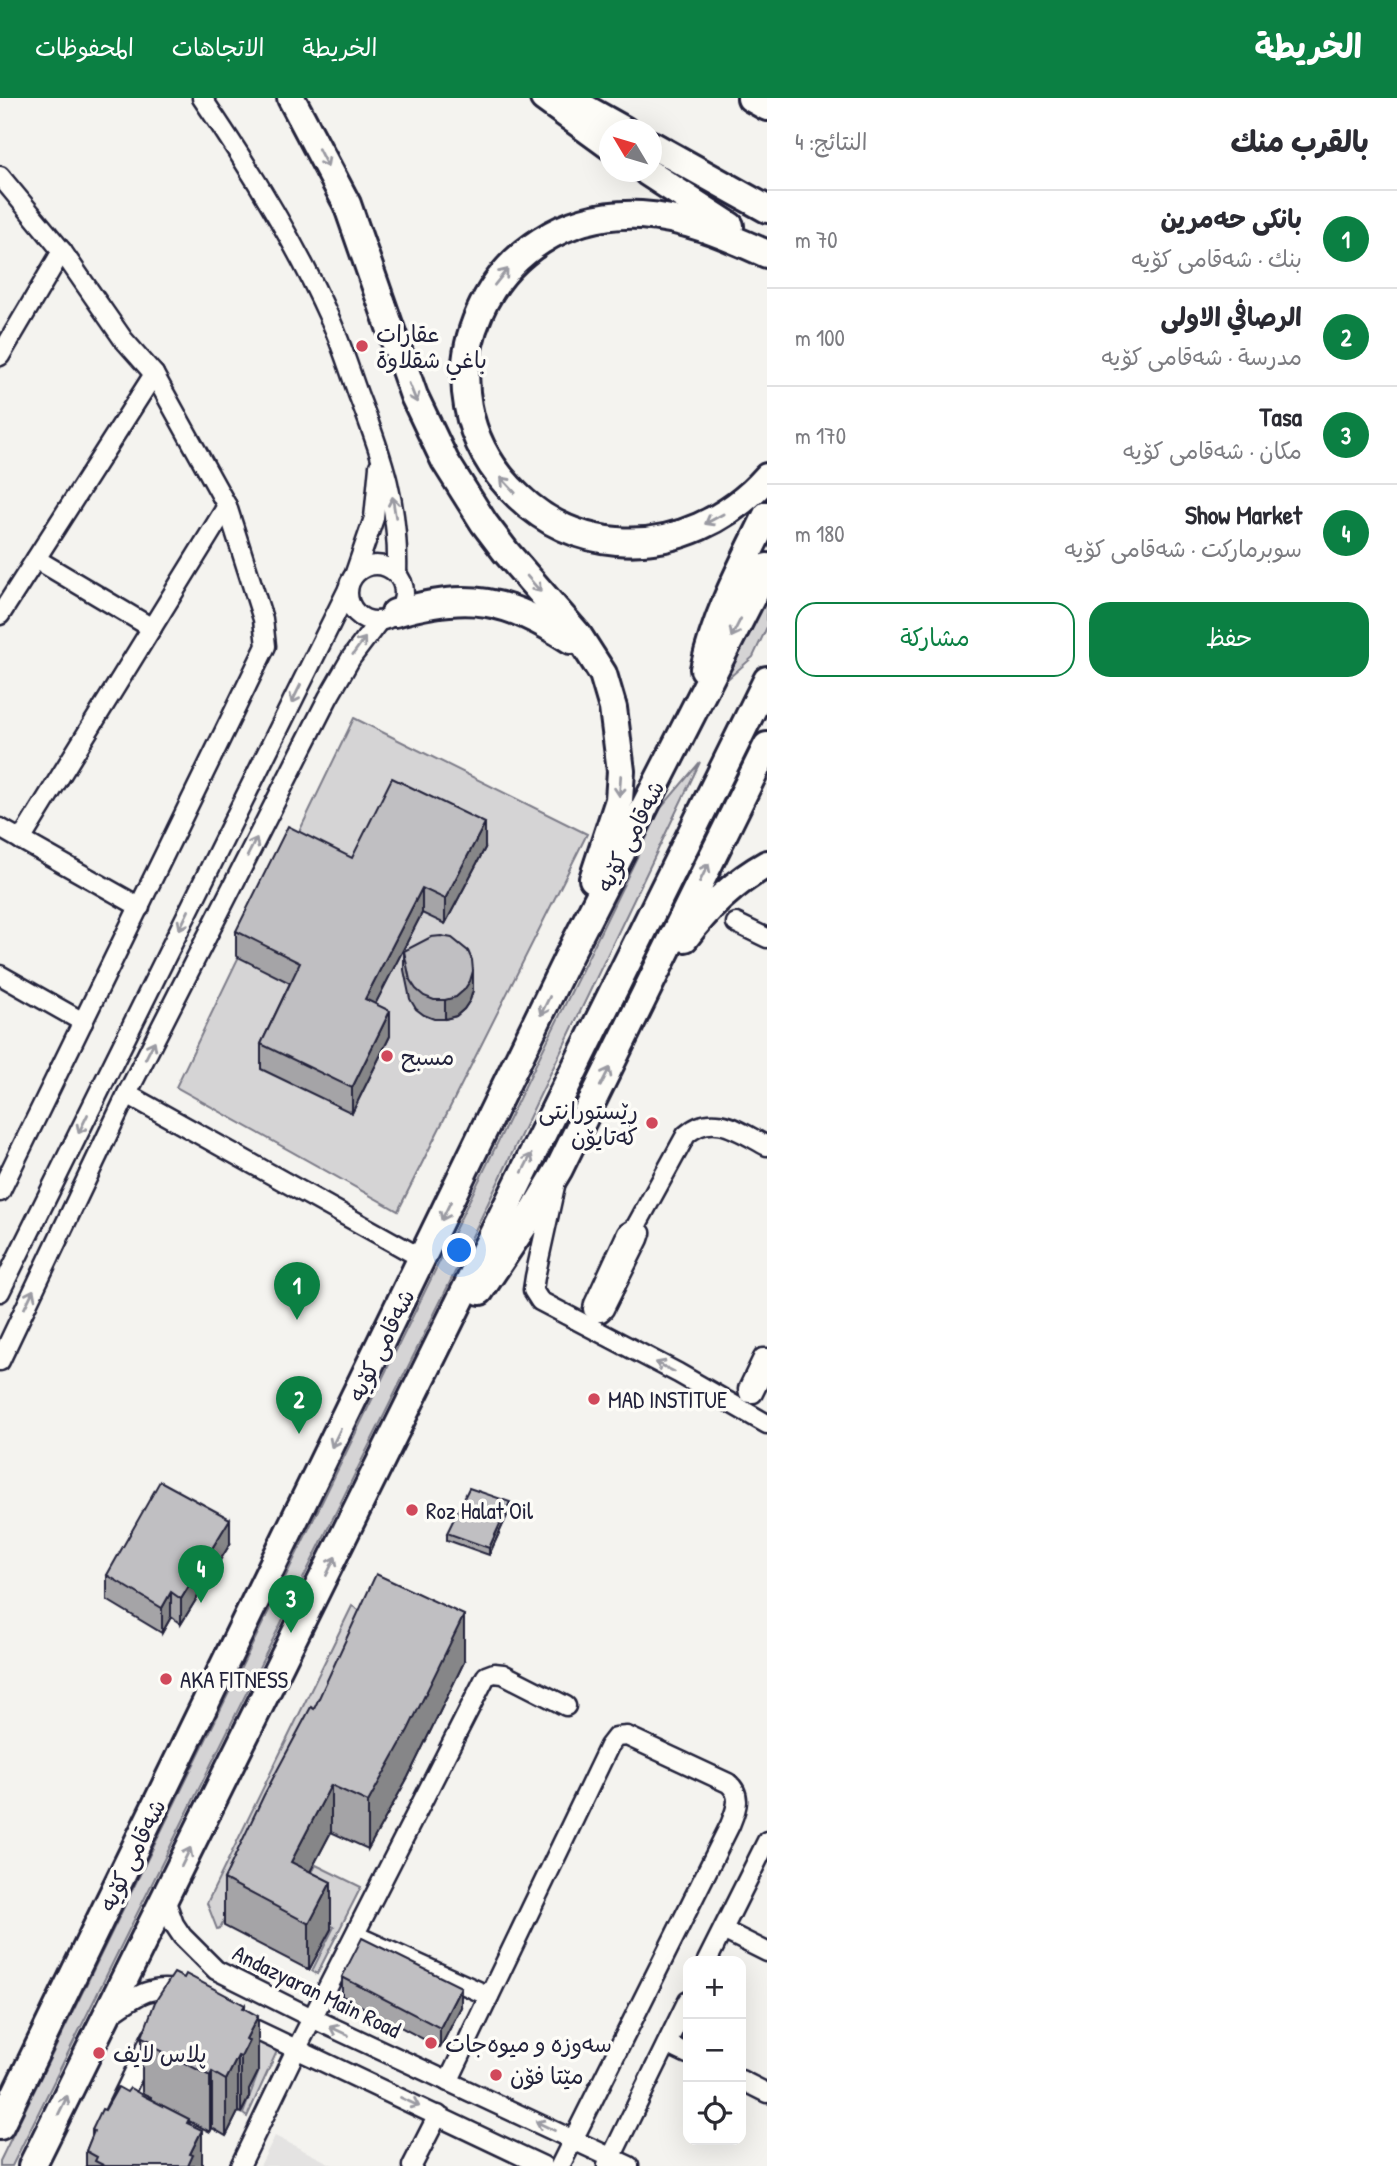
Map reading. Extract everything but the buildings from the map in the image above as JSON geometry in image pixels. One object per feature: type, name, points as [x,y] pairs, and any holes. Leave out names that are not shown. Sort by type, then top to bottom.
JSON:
[{"type":"highway","points":[[291,98],[347,204],[405,373],[428,429],[484,523],[590,651],[603,674],[614,708],[621,771],[620,800],[567,959]]},
{"type":"highway","points":[[544,98],[599,138]]},
{"type":"highway","points":[[567,98],[604,119]]},
{"type":"highway","points":[[751,98],[767,107]]},
{"type":"highway","points":[[662,151],[767,209]]},
{"type":"highway","points":[[662,182],[767,252]]},
{"type":"highway","points":[[767,252],[704,227],[639,215],[583,222],[549,235],[520,255],[496,281],[478,312],[468,346],[465,382],[472,427],[492,468],[506,485],[538,514],[573,532],[592,538],[633,543],[675,536],[720,516],[767,477]]},
{"type":"highway","points":[[695,708],[714,629],[767,516]]},
{"type":"highway","name":"شەقامی کۆیە","points":[[0,2126],[567,959],[767,568]]},
{"type":"highway","points":[[387,617],[451,600],[490,601],[544,622],[590,651]]},
{"type":"highway","points":[[32,2166],[767,680]]},
{"type":"highway","points":[[429,1365],[536,1209],[559,1169],[767,746]]},
{"type":"highway","points":[[653,982],[700,917],[715,901],[767,864]]},
{"type":"street","points":[[0,1360],[127,1094],[339,677],[351,657],[387,617],[400,607],[404,590],[397,574],[397,534],[392,494],[376,442],[331,320],[291,239],[245,161],[202,98]]},
{"type":"street","points":[[0,176],[62,251],[122,339],[154,374],[227,506],[263,619],[266,646],[0,1192]]},
{"type":"street","points":[[0,356],[62,251]]},
{"type":"street","points":[[0,615],[154,374]]},
{"type":"street","points":[[0,1292],[352,581],[369,537],[377,499],[379,461],[376,442]]},
{"type":"street","points":[[22,840],[227,506]]},
{"type":"street","points":[[36,559],[152,628]]},
{"type":"street","points":[[387,617],[365,619],[358,615],[350,604],[352,581],[363,568],[381,565],[397,574]]},
{"type":"street","points":[[0,828],[140,907]]},
{"type":"street","points":[[736,923],[767,938]]},
{"type":"street","points":[[0,975],[83,1022]]},
{"type":"street","points":[[127,1094],[423,1259]]},
{"type":"street","points":[[635,1228],[686,1135],[694,1128],[713,1122],[723,1124],[767,1146]]},
{"type":"street","points":[[559,1169],[533,1290],[540,1301],[767,1424]]},
{"type":"street","points":[[767,1357],[763,1358],[756,1370],[748,1389],[749,1393],[753,1393],[767,1365]]},
{"type":"street","points":[[240,2166],[486,1676],[503,1674],[566,1706]]},
{"type":"street","points":[[448,2082],[609,1746],[616,1737],[627,1736],[725,1781],[736,1789],[738,1800],[730,1825],[560,2166]]},
{"type":"street","points":[[710,1956],[767,1841]]},
{"type":"street","name":"Andazyaran Main Road","points":[[165,1899],[174,1924],[190,1947],[216,1970],[237,2005],[312,2018],[574,2139],[609,2162],[629,2166]]},
{"type":"street","points":[[723,1930],[767,1952]]},
{"type":"street","points":[[356,1936],[489,1996]]},
{"type":"street","points":[[106,2017],[148,1990],[162,1987],[204,2003]]},
{"type":"street","points":[[237,2005],[296,2050],[543,2166]]},
{"type":"street","points":[[609,2162],[683,2010]]},
{"type":"street","points":[[105,2133],[158,2026]]},
{"type":"street","points":[[667,2044],[683,2052]]},
{"type":"street","points":[[745,2082],[767,2093]]},
{"type":"street","points":[[412,2166],[438,2115]]},
{"type":"shaded area","points":[[767,595],[767,627],[753,657],[723,683]]},
{"type":"shaded area","points":[[354,718],[587,834],[398,1211],[176,1087]]},
{"type":"shaded area","points":[[700,762],[456,1270],[12,2166],[0,2166],[0,2161],[661,808]]},
{"type":"shaded area","points":[[352,1606],[373,1618],[311,1747],[220,1928],[217,1929],[207,1903]]},
{"type":"shaded area","points":[[316,1865],[361,1887],[317,1974],[312,1971],[334,1927],[294,1906]]},
{"type":"shaded area","points":[[220,2018],[278,2049],[247,2117],[243,2114],[259,2071],[247,2064]]},
{"type":"shaded area","points":[[275,2136],[335,2166],[260,2166]]},
{"type":"place","name":"عقارات باغي شقلاوة","points":[[362,346]]},
{"type":"place","name":"مسبح","points":[[387,1056]]},
{"type":"place","name":"ڕێستورانتی کەتایۆن","points":[[652,1123]]},
{"type":"place","name":"بانكی حه‌مرین","points":[[297,1320]]},
{"type":"place","name":"MAD INSTITUE","points":[[594,1399]]},
{"type":"place","name":"الرصافي الاولى","points":[[299,1434]]},
{"type":"place","name":"Roz Halat Oil","points":[[412,1510]]},
{"type":"place","name":"Show Market","points":[[201,1603]]},
{"type":"place","name":"Tasa","points":[[291,1633]]},
{"type":"place","name":"AKA FITNESS","points":[[166,1679]]},
{"type":"place","name":"سەوزە و میوەجات","points":[[431,2043]]},
{"type":"place","name":"پلاس لایف","points":[[99,2053]]},
{"type":"place","name":"مێتا فۆن","points":[[496,2075]]}]
